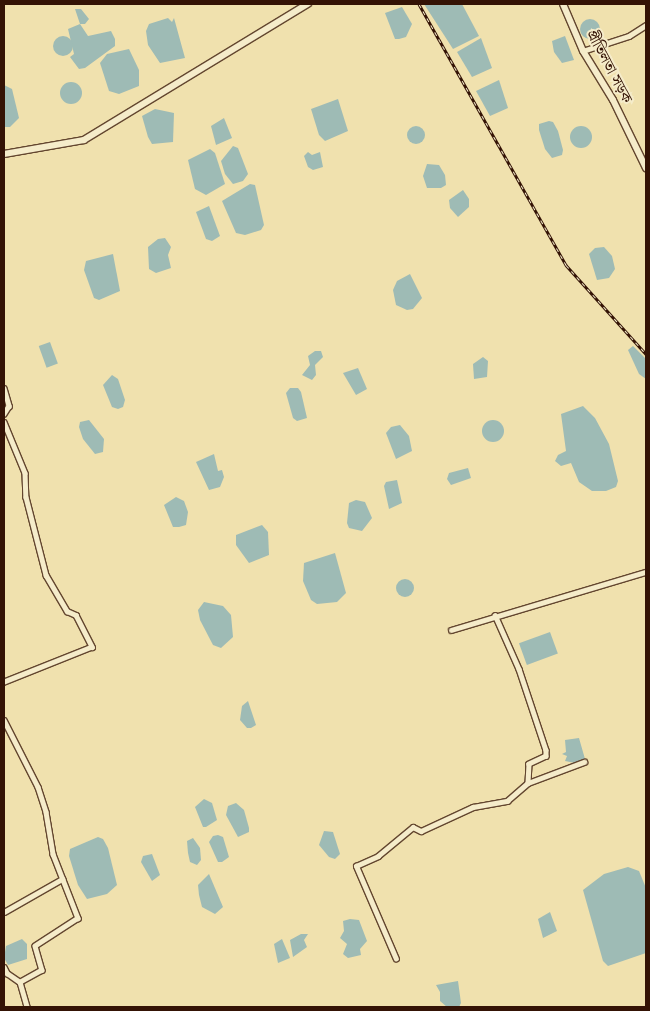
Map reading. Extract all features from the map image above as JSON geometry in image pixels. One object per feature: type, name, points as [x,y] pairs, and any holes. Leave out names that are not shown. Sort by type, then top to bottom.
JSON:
[{"type":"main road","name":"প্রীতিলতা সড়ক","points":[[563,4],[583,51],[613,100],[646,168]]},
{"type":"street","points":[[4,154],[84,140],[308,4]]},
{"type":"street","points":[[583,51],[629,36],[646,25]]},
{"type":"street","points":[[4,388],[9,406],[4,414]]},
{"type":"street","points":[[4,422],[25,473],[26,497],[46,575],[67,611],[76,615],[92,648],[4,682]]},
{"type":"street","points":[[450,630],[494,616],[553,602],[646,572]]},
{"type":"street","points":[[494,616],[519,669],[546,750],[546,756],[529,764],[528,784]]},
{"type":"street","points":[[4,720],[38,787],[49,825],[52,854],[77,921],[39,941],[35,949],[42,970],[20,982]]},
{"type":"street","points":[[396,959],[356,866],[378,856],[413,827],[421,831],[473,807],[507,801],[528,784],[584,762]]},
{"type":"street","points":[[4,912],[62,879]]},
{"type":"street","points":[[4,967],[6,973],[20,982],[27,1007]]},
{"type":"water","points":[[424,4],[462,4],[479,36],[453,49]]},
{"type":"water","points":[[402,7],[412,24],[406,37],[395,39],[385,13]]},
{"type":"water","points":[[75,9],[81,9],[89,19],[85,24],[80,24]]},
{"type":"water","points":[[168,18],[172,22],[174,18],[185,58],[160,63],[148,45],[146,31],[149,24]]},
{"type":"water","points":[[586,19],[594,19],[600,25],[600,33],[594,39],[586,39],[580,33],[580,25]]},
{"type":"water","points":[[80,24],[88,36],[111,31],[115,39],[115,46],[85,68],[79,69],[70,57],[74,54],[68,29]]},
{"type":"water","points":[[63,36],[70,39],[73,46],[70,53],[63,56],[56,53],[53,46],[56,39]]},
{"type":"water","points":[[565,36],[574,60],[562,63],[554,52],[552,41]]},
{"type":"water","points":[[481,38],[492,68],[472,77],[457,52]]},
{"type":"water","points":[[129,49],[139,70],[139,86],[119,94],[109,91],[100,63],[107,54]]},
{"type":"water","points":[[499,80],[508,108],[490,116],[476,91]]},
{"type":"water","points":[[71,82],[79,85],[82,93],[79,101],[71,104],[63,101],[60,93],[63,85]]},
{"type":"water","points":[[4,85],[12,89],[19,118],[10,127],[4,127]]},
{"type":"water","points":[[338,99],[348,131],[325,141],[319,135],[311,109]]},
{"type":"water","points":[[155,109],[174,113],[173,142],[152,144],[148,137],[142,116]]},
{"type":"water","points":[[224,118],[232,138],[216,145],[211,126]]},
{"type":"water","points":[[549,121],[553,122],[558,131],[563,150],[562,155],[552,158],[545,149],[539,130],[539,124]]},
{"type":"water","points":[[412,126],[420,126],[425,131],[423,142],[412,144],[407,139],[407,131]]},
{"type":"water","points":[[581,126],[589,129],[592,137],[589,145],[581,148],[573,145],[570,137],[573,129]]},
{"type":"water","points":[[233,146],[238,148],[248,174],[243,181],[233,184],[225,174],[221,161]]},
{"type":"water","points":[[210,149],[215,153],[225,184],[206,195],[195,189],[188,160]]},
{"type":"water","points":[[308,152],[312,155],[320,152],[323,167],[313,170],[308,167],[304,156]]},
{"type":"water","points":[[427,164],[439,165],[445,175],[446,185],[441,188],[427,188],[423,176]]},
{"type":"water","points":[[250,184],[255,185],[264,225],[261,230],[245,235],[236,233],[222,201]]},
{"type":"water","points":[[463,190],[469,199],[469,207],[458,217],[450,208],[449,200]]},
{"type":"water","points":[[209,206],[220,236],[212,241],[206,239],[196,212]]},
{"type":"water","points":[[165,238],[171,247],[168,255],[171,268],[156,273],[149,269],[148,247],[158,239]]},
{"type":"water","points":[[604,247],[612,256],[615,269],[609,278],[597,280],[589,254],[595,248]]},
{"type":"water","points":[[113,254],[120,291],[99,300],[94,298],[84,270],[86,261]]},
{"type":"water","points":[[410,274],[422,298],[413,309],[407,310],[396,305],[393,290],[397,281]]},
{"type":"water","points":[[50,342],[58,364],[47,368],[39,346]]},
{"type":"water","points":[[633,346],[646,359],[646,379],[639,374],[628,350]]},
{"type":"water","points":[[315,351],[321,351],[323,357],[315,365],[316,375],[312,380],[302,375],[310,365],[308,356]]},
{"type":"water","points":[[483,357],[488,361],[487,377],[474,379],[473,364]]},
{"type":"water","points":[[358,368],[367,389],[356,395],[343,373]]},
{"type":"water","points":[[112,375],[118,379],[125,400],[123,407],[118,409],[112,407],[103,385]]},
{"type":"water","points":[[290,388],[298,388],[301,392],[307,418],[297,421],[293,418],[286,393]]},
{"type":"water","points":[[583,406],[595,418],[609,444],[618,481],[616,487],[606,491],[592,491],[579,482],[571,463],[561,466],[555,461],[558,455],[566,451],[561,414]]},
{"type":"water","points":[[89,420],[104,439],[103,452],[95,454],[83,439],[79,427],[80,422]]},
{"type":"water","points":[[493,420],[501,423],[504,431],[501,439],[493,442],[485,439],[482,431],[485,423]]},
{"type":"water","points":[[400,425],[409,436],[412,451],[396,459],[386,433],[391,427]]},
{"type":"water","points":[[214,454],[218,471],[222,470],[224,477],[220,487],[209,490],[196,462]]},
{"type":"water","points":[[468,468],[471,478],[451,485],[447,479],[449,473]]},
{"type":"water","points":[[397,480],[402,503],[389,509],[384,486],[386,482]]},
{"type":"water","points":[[176,497],[184,501],[188,512],[186,525],[173,527],[164,505]]},
{"type":"water","points":[[356,500],[365,502],[372,518],[362,531],[349,528],[347,523],[349,503]]},
{"type":"water","points":[[262,525],[268,532],[269,555],[249,563],[236,545],[236,535]]},
{"type":"water","points":[[335,553],[346,593],[337,602],[317,604],[311,600],[303,581],[304,563]]},
{"type":"water","points":[[401,579],[409,579],[414,584],[412,595],[401,597],[396,592],[396,584]]},
{"type":"water","points":[[204,602],[223,606],[231,615],[233,637],[221,648],[213,645],[200,620],[198,610]]},
{"type":"water","points":[[550,632],[558,654],[527,665],[519,643]]},
{"type":"water","points":[[248,701],[256,725],[251,728],[247,728],[240,720],[242,706]]},
{"type":"water","points":[[579,738],[585,759],[575,763],[565,761],[567,756],[562,754],[566,752],[565,740]]},
{"type":"water","points":[[204,799],[212,803],[217,820],[206,827],[203,827],[195,807]]},
{"type":"water","points":[[236,803],[244,810],[249,828],[249,832],[238,837],[226,815],[228,806]]},
{"type":"water","points":[[324,831],[333,832],[340,854],[335,859],[329,857],[319,845]]},
{"type":"water","points":[[213,836],[223,837],[229,857],[222,862],[218,862],[209,842]]},
{"type":"water","points":[[98,837],[103,839],[108,848],[117,885],[107,894],[87,899],[78,885],[69,856],[70,849]]},
{"type":"water","points":[[193,838],[200,848],[201,860],[197,865],[190,862],[188,853],[187,841]]},
{"type":"water","points":[[152,854],[160,875],[152,881],[141,862],[143,856]]},
{"type":"water","points":[[628,867],[639,871],[646,888],[646,953],[608,966],[603,961],[583,890],[604,874]]},
{"type":"water","points":[[209,874],[223,907],[215,914],[202,907],[199,895],[198,885]]},
{"type":"water","points":[[550,912],[557,931],[543,938],[538,919]]},
{"type":"water","points":[[350,919],[359,920],[367,941],[360,949],[361,955],[348,958],[343,954],[347,944],[340,938],[344,931],[343,921]]},
{"type":"water","points":[[301,934],[308,934],[304,940],[307,947],[293,957],[290,940]]},
{"type":"water","points":[[22,939],[27,944],[27,959],[8,965],[4,958],[6,946]]},
{"type":"water","points":[[282,939],[290,958],[278,963],[274,944]]},
{"type":"water","points":[[458,981],[461,1003],[459,1007],[447,1007],[440,1001],[440,992],[436,985]]},
{"type":"railway","points":[[419,4],[566,265],[646,354]]}]
